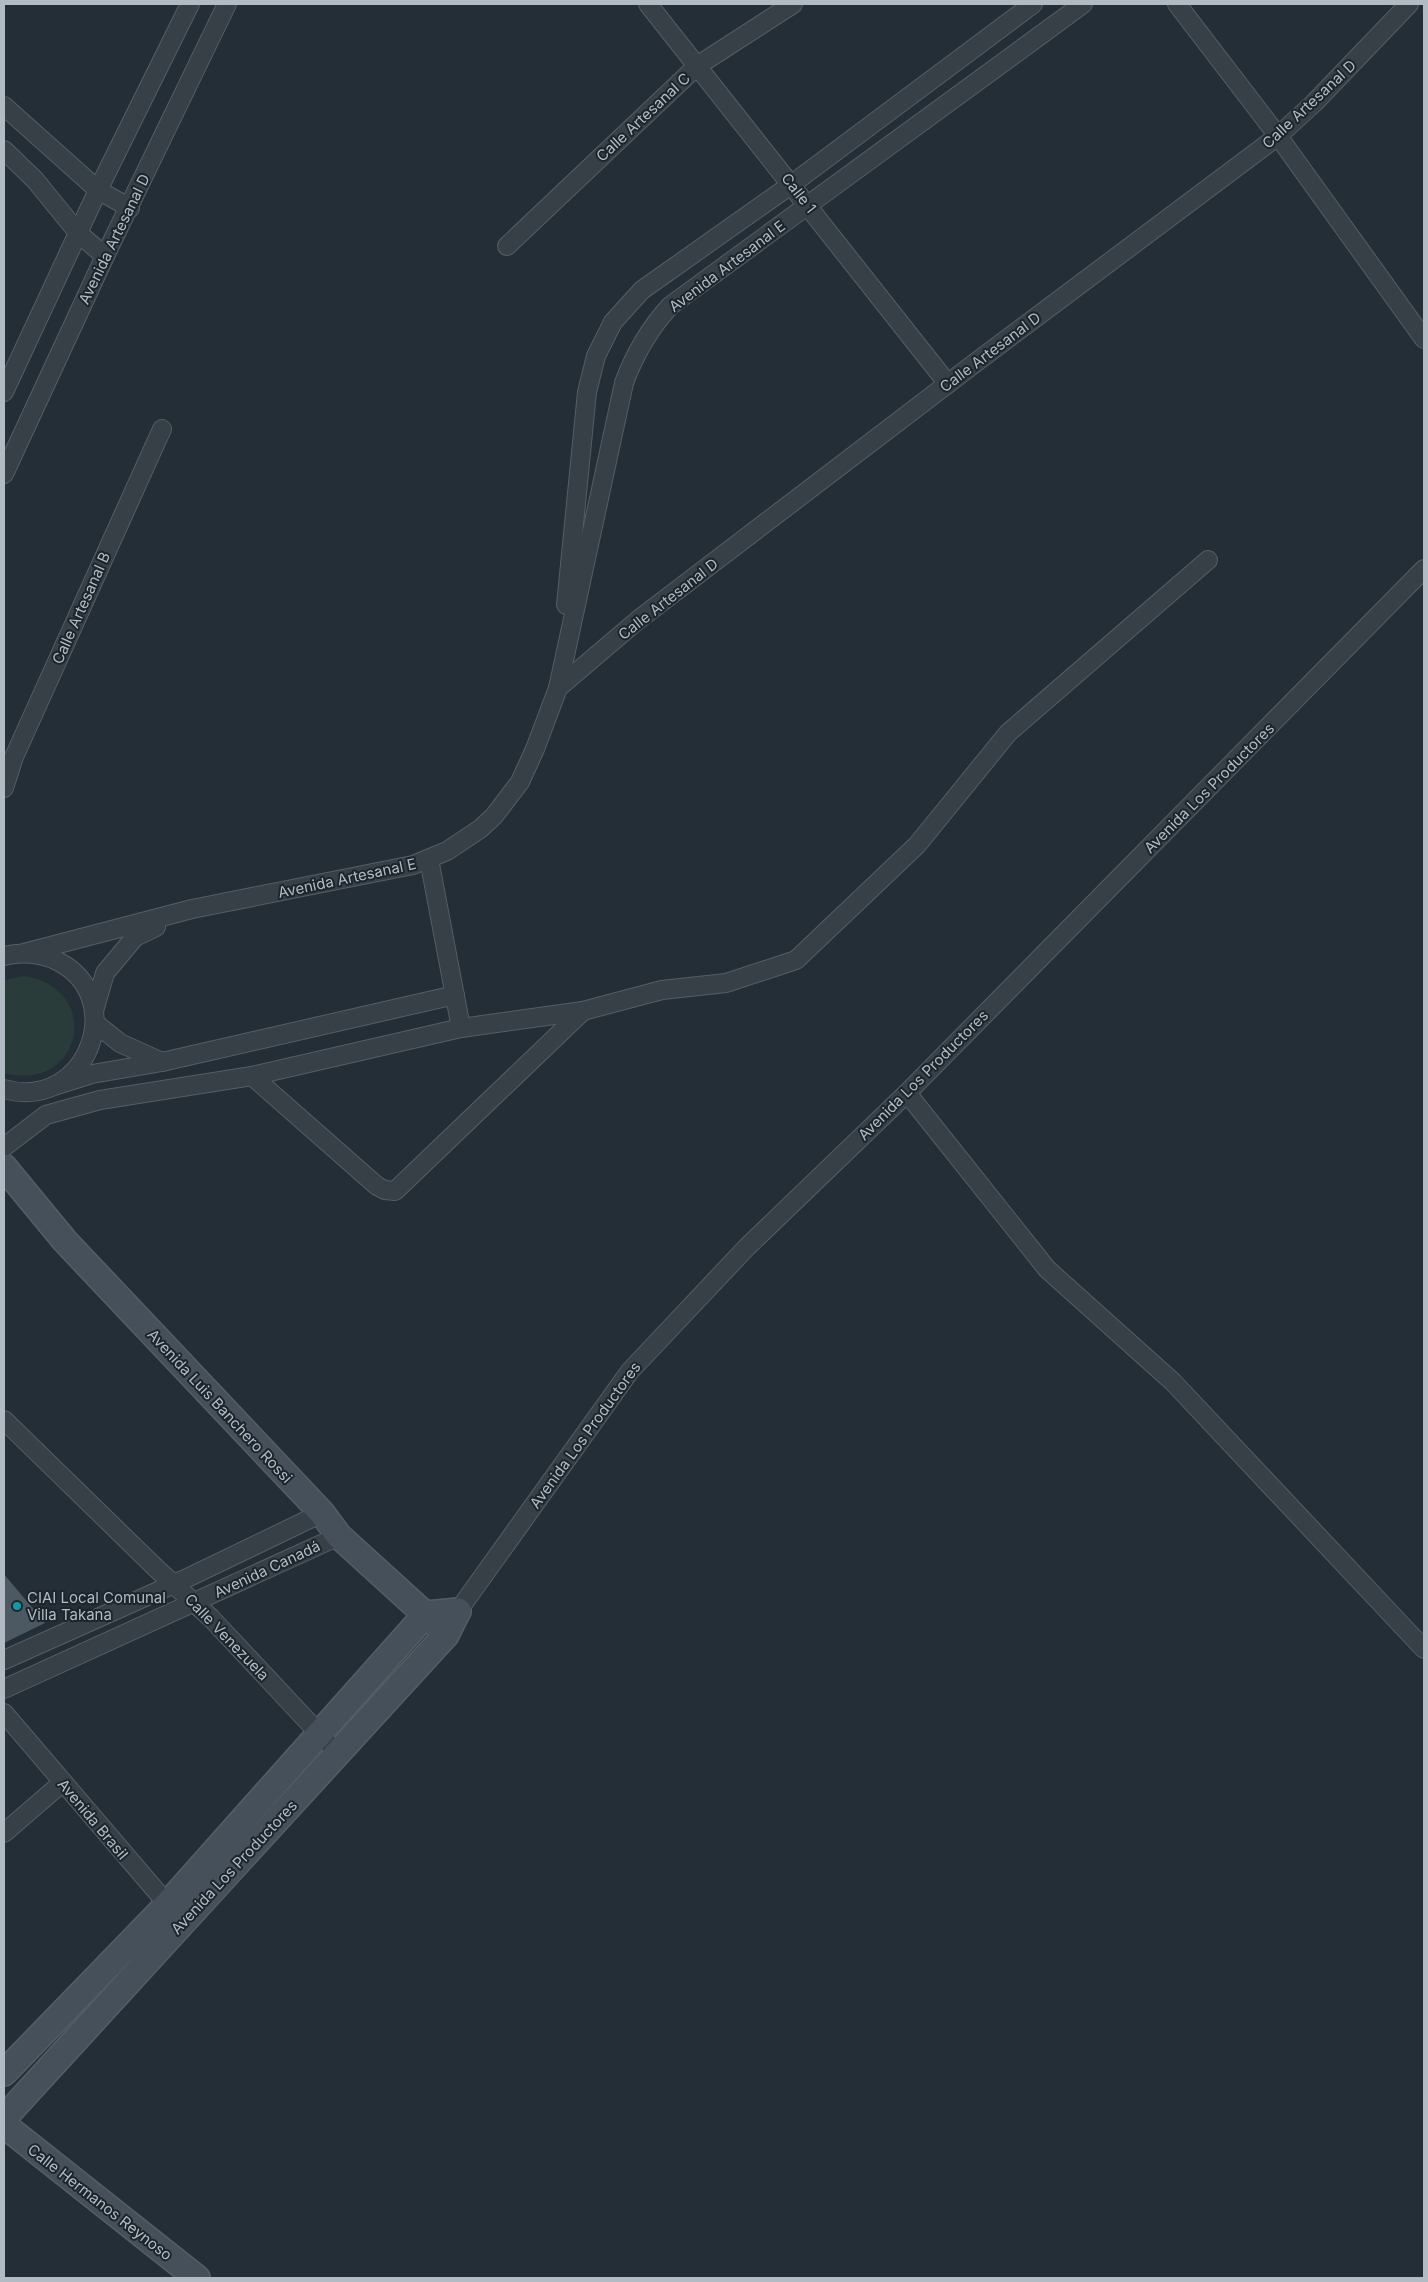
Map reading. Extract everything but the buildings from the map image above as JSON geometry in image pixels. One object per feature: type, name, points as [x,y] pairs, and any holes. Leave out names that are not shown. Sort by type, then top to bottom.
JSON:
[{"type":"street","points":[[4,392],[98,190],[190,4]]},
{"type":"street","name":"Avenida Artesanal D","points":[[4,474],[105,256],[130,208],[227,4]]},
{"type":"street","name":"Calle 1","points":[[648,4],[948,384]]},
{"type":"street","name":"Calle Artesanal C","points":[[507,246],[697,66],[793,4]]},
{"type":"street","name":"Avenida Artesanal E","points":[[558,688],[587,392],[600,347],[614,322],[642,290],[792,184],[1033,4]]},
{"type":"street","name":"Avenida Artesanal E","points":[[192,910],[396,869],[429,859],[447,851],[480,829],[508,800],[520,782],[558,688],[622,390],[632,361],[655,323],[670,306],[1083,4]]},
{"type":"street","points":[[1177,4],[1278,136],[1424,339]]},
{"type":"street","name":"Calle Artesanal D","points":[[558,688],[638,620],[1278,136],[1314,103],[1409,4]]},
{"type":"street","points":[[4,106],[98,190],[130,208]]},
{"type":"street","points":[[4,150],[35,180],[79,234],[105,256]]},
{"type":"street","name":"Calle Artesanal B","points":[[4,788],[14,757],[162,429]]},
{"type":"street","points":[[5,1142],[46,1115],[100,1100],[252,1076],[461,1028],[583,1011],[662,990],[726,983],[796,960],[917,845],[1008,733],[1208,560]]},
{"type":"street","name":"Avenida Los Productores","points":[[4,2118],[446,1635],[458,1611],[630,1371],[746,1248],[907,1093],[1424,569]]},
{"type":"street","points":[[429,859],[461,1028]]},
{"type":"street","points":[[4,956],[24,953],[192,910]]},
{"type":"street","points":[[54,1086],[71,1075],[84,1060],[92,1042],[94,1017],[105,973],[135,937],[192,910]]},
{"type":"street","points":[[24,953],[44,956],[62,963],[77,976],[88,992],[94,1017],[120,1043],[162,1062]]},
{"type":"street","points":[[6,1091],[32,1092],[92,1074],[162,1062],[455,995]]},
{"type":"street","points":[[252,1076],[377,1186],[385,1190],[396,1190],[583,1011]]},
{"type":"street","points":[[907,1093],[1047,1270],[1173,1382],[1424,1650]]},
{"type":"street","name":"Avenida Luis Banchero Rossi","points":[[4,1167],[65,1242],[322,1513],[339,1536],[426,1614],[446,1635]]},
{"type":"street","name":"Calle Venezuela","points":[[4,1420],[211,1618],[339,1753]]},
{"type":"street","name":"Avenida Canadá","points":[[4,1660],[174,1584],[322,1513]]},
{"type":"street","name":"Avenida Canadá","points":[[4,1689],[339,1536]]},
{"type":"street","points":[[426,1614],[458,1611]]},
{"type":"street","name":"Avenida Los Productores","points":[[4,2074],[166,1906],[426,1614]]},
{"type":"street","name":"Avenida Brasil","points":[[4,1713],[166,1906],[184,1922]]},
{"type":"street","points":[[4,1833],[62,1783]]},
{"type":"street","name":"Calle Hermanos Reynoso","points":[[4,2125],[197,2278]]},
{"type":"green space","points":[[24,976],[50,985],[66,1000],[74,1018],[73,1037],[66,1055],[51,1069],[30,1075],[4,1073],[4,980]]},
{"type":"place","name":"CIAI Local Comunal Villa Takana","points":[[17,1606]]}]
